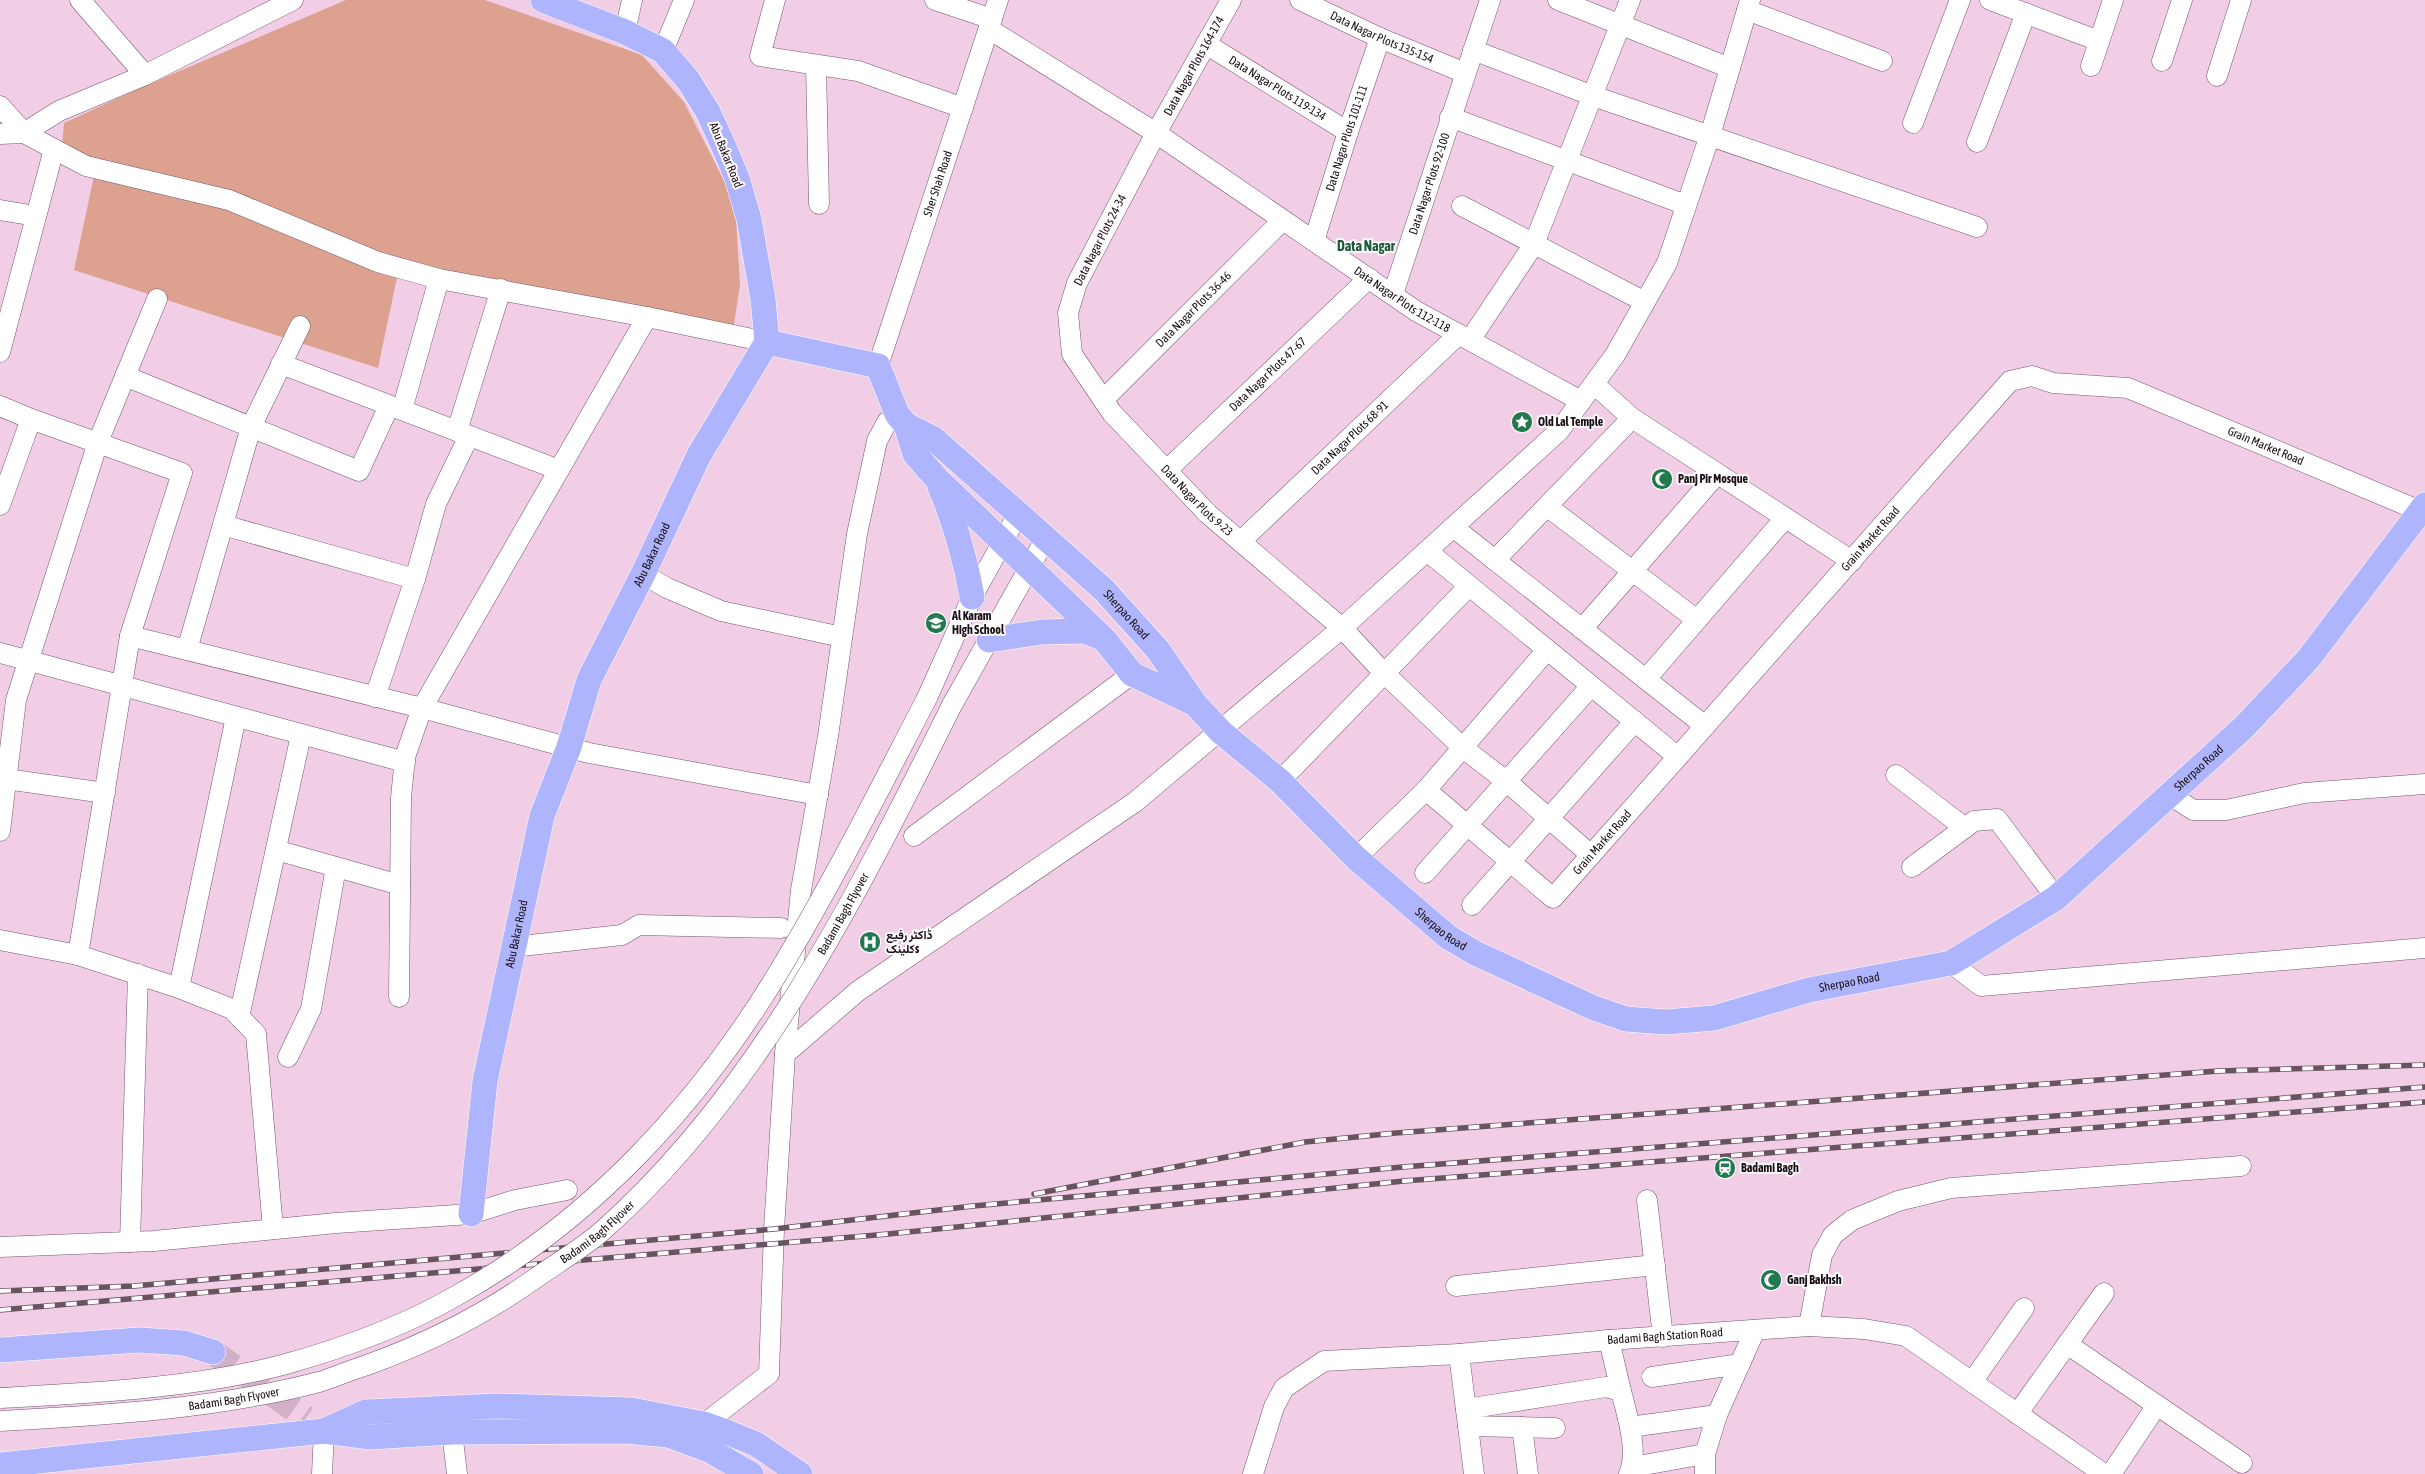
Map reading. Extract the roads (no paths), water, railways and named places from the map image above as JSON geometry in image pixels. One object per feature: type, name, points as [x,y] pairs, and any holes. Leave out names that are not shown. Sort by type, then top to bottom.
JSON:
[{"type":"main road","name":"Abu Bakar Road","points":[[471,1214],[485,1081],[512,947],[542,816],[568,747],[589,680],[643,574],[699,455],[766,342],[763,299],[749,219],[737,178],[708,112],[688,80],[662,51],[625,32],[543,0]]},
{"type":"main road","points":[[766,342],[878,366],[915,454],[936,478],[957,529],[966,558],[972,597]]},
{"type":"main road","name":"Sherpao Road","points":[[901,420],[934,439],[1104,590],[1158,650],[1195,704],[1221,732],[1280,781],[1356,858],[1448,937],[1475,953],[1594,1008],[1626,1019],[1666,1022],[1714,1018],[1809,990],[1951,963],[2056,898],[2107,854],[2169,794],[2244,727],[2308,658],[2423,508]]},
{"type":"main road","name":"Sherpao Road","points":[[936,478],[1104,639],[1132,674],[1195,704]]},
{"type":"main road","points":[[989,640],[1042,632],[1084,632],[1104,639]]},
{"type":"main road","points":[[0,1350],[139,1340],[184,1343],[213,1352]]},
{"type":"main road","points":[[5,1467],[315,1425],[366,1412],[497,1406],[631,1410],[704,1424],[756,1444],[800,1473]]},
{"type":"main road","points":[[315,1425],[370,1437],[452,1432],[625,1431],[668,1435],[710,1450],[751,1474]]},
{"type":"street","points":[[80,0],[145,75]]},
{"type":"street","points":[[0,134],[24,133],[59,111],[145,75],[293,0]]},
{"type":"street","points":[[625,32],[632,0]]},
{"type":"street","points":[[662,51],[684,0]]},
{"type":"street","points":[[775,0],[760,56],[858,71],[963,108]]},
{"type":"street","name":"Data Nagar Plots 112-118","points":[[934,0],[990,24],[1156,133],[1416,311],[1581,402]]},
{"type":"street","name":"Sher Shah Road","points":[[878,366],[998,0]]},
{"type":"street","name":"Data Nagar Plots 164-174","points":[[1156,133],[1231,0]]},
{"type":"street","name":"Data Nagar Plots 135-154","points":[[1300,0],[1380,38],[1465,73]]},
{"type":"street","name":"Data Nagar Plots 92-100","points":[[1393,294],[1490,0]]},
{"type":"street","points":[[1558,0],[1730,68]]},
{"type":"street","name":"Data Nagar Plots 68-91","points":[[1241,541],[1465,337],[1534,244],[1630,0]]},
{"type":"street","points":[[1913,123],[1960,0]]},
{"type":"street","points":[[1990,0],[2099,41]]},
{"type":"street","points":[[2091,66],[2113,0]]},
{"type":"street","points":[[2162,61],[2182,0]]},
{"type":"street","points":[[2217,76],[2241,0]]},
{"type":"street","points":[[785,1054],[858,991],[1135,802],[1221,732],[1342,628],[1559,431],[1615,355],[1667,263],[1709,135],[1748,5],[1882,61]]},
{"type":"street","points":[[1977,142],[2026,14]]},
{"type":"street","name":"Data Nagar Plots 101-111","points":[[1314,240],[1380,38]]},
{"type":"street","name":"Data Nagar Plots 119-134","points":[[1206,44],[1348,132]]},
{"type":"street","points":[[1473,50],[1593,96],[1977,227]]},
{"type":"street","points":[[816,64],[819,204]]},
{"type":"street","points":[[0,106],[24,133],[86,166],[229,200],[378,262],[439,279],[647,317],[766,342]]},
{"type":"street","points":[[1450,117],[1686,205]]},
{"type":"street","name":"Data Nagar Plots 24-34","points":[[1072,354],[1068,312],[1077,283],[1156,133]]},
{"type":"street","points":[[0,352],[7,299],[36,216],[54,149]]},
{"type":"street","points":[[1462,206],[1645,302]]},
{"type":"street","points":[[0,210],[36,216]]},
{"type":"street","name":"Data Nagar Plots 36-46","points":[[1103,400],[1283,220]]},
{"type":"street","name":"Data Nagar Plots 47-67","points":[[1167,470],[1369,278]]},
{"type":"street","points":[[126,376],[359,471],[396,408],[439,279]]},
{"type":"street","points":[[376,697],[415,579],[436,504],[463,434],[501,289]]},
{"type":"street","points":[[0,831],[16,700],[98,442],[157,299]]},
{"type":"street","points":[[399,997],[401,798],[405,762],[422,708],[647,317]]},
{"type":"street","points":[[187,650],[251,427],[300,326]]},
{"type":"street","name":"Data Nagar Plots 9-23","points":[[1072,354],[1112,413],[1208,514],[1342,628],[1384,673],[1463,748],[1506,781],[1591,855]]},
{"type":"street","points":[[281,364],[559,470]]},
{"type":"street","name":"Grain Market Road","points":[[1426,790],[1553,898],[2010,381],[2032,376],[2053,383],[2128,388],[2423,508]]},
{"type":"street","points":[[1594,384],[1632,418],[1852,561]]},
{"type":"street","points":[[0,406],[182,473],[130,636],[78,955]]},
{"type":"street","points":[[1495,560],[1632,418]]},
{"type":"street","points":[[0,505],[31,419]]},
{"type":"street","points":[[704,1424],[770,1374],[774,1229],[785,1054],[801,890],[818,795],[856,534],[877,441],[887,422],[901,420]]},
{"type":"street","points":[[1582,629],[1717,474]]},
{"type":"street","points":[[1548,507],[1697,620]]},
{"type":"street","name":"Badami Bagh Flyover","points":[[0,1398],[137,1389],[209,1379],[282,1365],[343,1346],[399,1324],[454,1298],[528,1250],[586,1206],[637,1158],[694,1093],[737,1035],[777,974],[844,857],[927,698],[972,597],[1018,514]]},
{"type":"street","points":[[1646,679],[1785,518]]},
{"type":"street","points":[[223,525],[415,579]]},
{"type":"street","points":[[1452,527],[1705,726]]},
{"type":"street","name":"Badami Bagh Flyover","points":[[0,1421],[146,1411],[253,1397],[322,1381],[440,1336],[496,1305],[600,1233],[677,1155],[718,1105],[763,1044],[821,951],[884,840],[952,705],[1046,538]]},
{"type":"street","points":[[1427,551],[1678,757]]},
{"type":"street","points":[[643,574],[667,588],[721,611],[842,637]]},
{"type":"street","points":[[1280,781],[1469,586]]},
{"type":"street","points":[[130,636],[422,708],[568,747],[818,795]]},
{"type":"street","points":[[1356,858],[1426,790],[1547,650]]},
{"type":"street","points":[[0,653],[405,762]]},
{"type":"street","points":[[914,836],[1132,674]]},
{"type":"street","points":[[1425,873],[1591,686]]},
{"type":"street","points":[[180,988],[236,717]]},
{"type":"street","points":[[1472,905],[1509,861],[1635,722]]},
{"type":"street","points":[[239,1017],[301,735]]},
{"type":"street","points":[[1896,775],[1965,828]]},
{"type":"street","points":[[6,778],[105,793]]},
{"type":"street","points":[[2169,794],[2193,810],[2226,810],[2304,793],[2425,784]]},
{"type":"street","points":[[1912,867],[1974,821],[1997,818],[2056,898]]},
{"type":"street","points":[[276,850],[400,885]]},
{"type":"street","points":[[288,1056],[311,1009],[336,867]]},
{"type":"street","points":[[512,947],[622,935],[639,925],[781,928]]},
{"type":"street","points":[[0,940],[78,955],[180,988],[232,1009],[256,1034],[273,1229]]},
{"type":"street","points":[[1951,963],[1981,986],[2425,948]]},
{"type":"street","points":[[130,1242],[138,974]]},
{"type":"street","points":[[1809,1326],[1822,1255],[1833,1235],[1852,1220],[1898,1201],[1951,1188],[2241,1166]]},
{"type":"street","points":[[0,1247],[130,1242],[471,1214],[515,1200],[567,1190]]},
{"type":"street","points":[[1647,1200],[1663,1337]]},
{"type":"street","points":[[1456,1286],[1655,1265]]},
{"type":"street","points":[[2018,1414],[2104,1292]]},
{"type":"street","points":[[1972,1382],[2024,1308]]},
{"type":"street","name":"Badami Bagh Station Road","points":[[1254,1474],[1274,1407],[1284,1388],[1324,1361],[1459,1354],[1609,1340],[1809,1326],[1864,1329],[1906,1336],[2104,1474]]},
{"type":"street","points":[[1705,1474],[1705,1454],[1717,1415],[1755,1330]]},
{"type":"street","points":[[1609,1340],[1630,1427],[1630,1470],[1705,1454]]},
{"type":"street","points":[[2067,1344],[2242,1463]]},
{"type":"street","points":[[1459,1354],[1474,1474]]},
{"type":"street","points":[[1652,1377],[1740,1364]]},
{"type":"street","points":[[1467,1417],[1606,1387],[1621,1391]]},
{"type":"street","points":[[2111,1474],[2157,1405]]},
{"type":"street","points":[[1630,1427],[1717,1415]]},
{"type":"street","points":[[1467,1417],[1522,1428],[1555,1428]]},
{"type":"street","points":[[315,1425],[322,1474]]},
{"type":"street","points":[[1522,1428],[1528,1474]]},
{"type":"street","points":[[452,1432],[457,1474]]},
{"type":"tunnel","points":[[213,1352],[306,1418]]},
{"type":"railway","points":[[1034,1194],[1305,1142],[1396,1133],[2218,1071],[2425,1065]]},
{"type":"railway","points":[[0,1291],[134,1286],[774,1229],[973,1206],[1403,1167],[2425,1087]]},
{"type":"railway","points":[[0,1310],[888,1234],[1404,1181],[2425,1102]]},
{"type":"place","name":"Old Lal Temple","points":[[1522,422]]},
{"type":"place","name":"Panj Pir Mosque","points":[[1662,479]]},
{"type":"place","name":"Al Karam High School","points":[[936,623]]},
{"type":"place","name":"ڈاکٹر رفیع کلینکs","points":[[870,942]]},
{"type":"place","name":"Badami Bagh","points":[[1725,1168]]},
{"type":"place","name":"Ganj Bakhsh","points":[[1771,1280]]},
{"type":"district","name":"Data Nagar","points":[[1366,246]]}]
